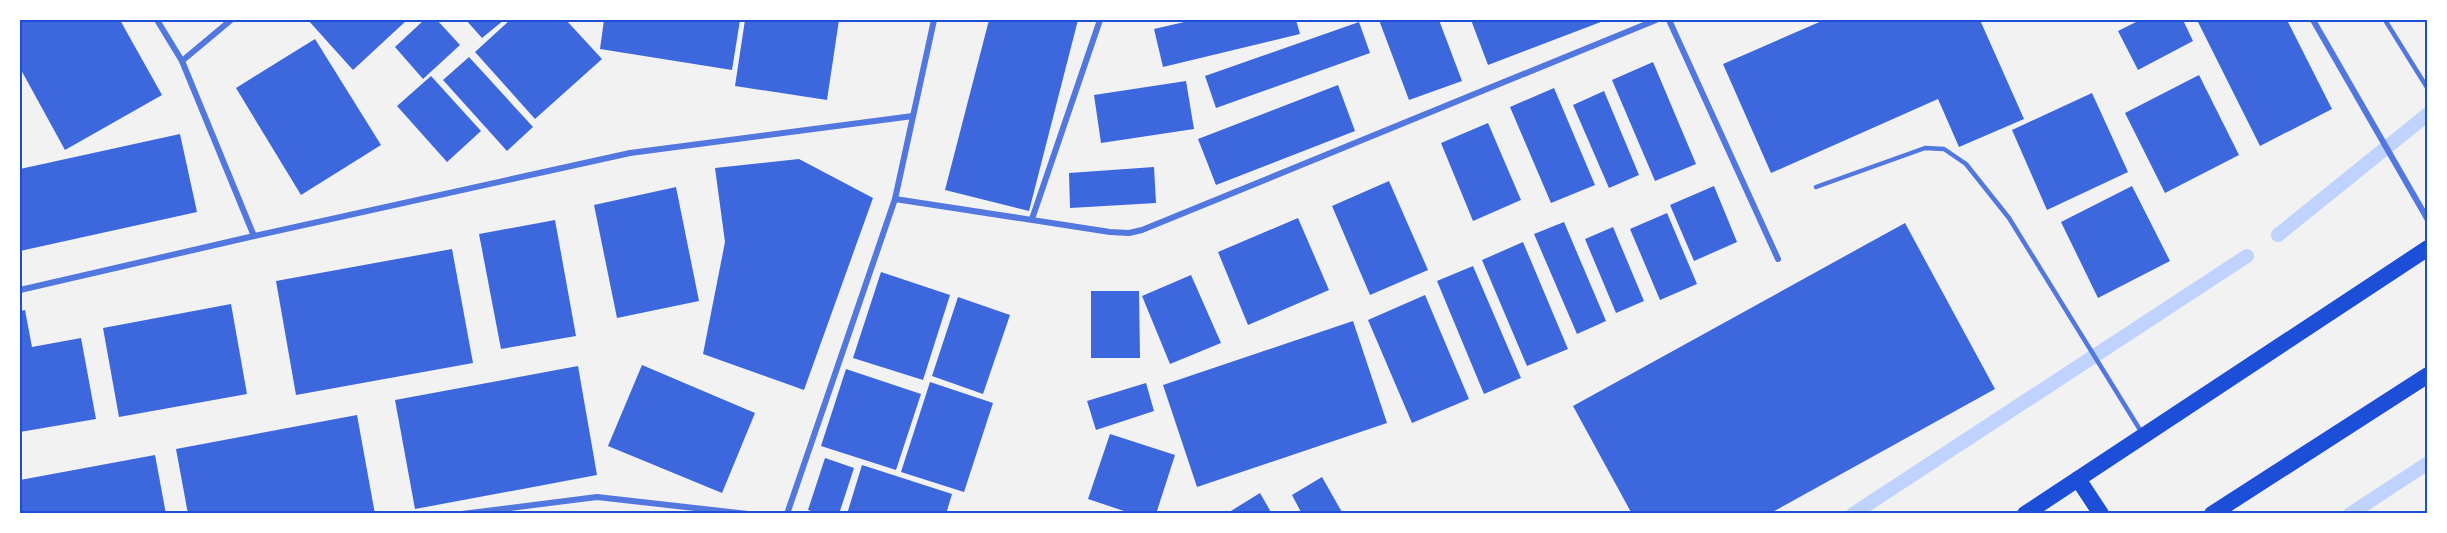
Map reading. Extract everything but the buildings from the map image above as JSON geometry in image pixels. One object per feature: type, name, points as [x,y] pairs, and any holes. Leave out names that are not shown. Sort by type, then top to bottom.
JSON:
[{"type":"highway","points":[[2025,513],[2427,248]]},
{"type":"highway","points":[[2212,513],[2427,375]]},
{"type":"highway","points":[[2078,479],[2101,513]]},
{"type":"street","points":[[157,20],[182,61],[254,236]]},
{"type":"street","points":[[182,61],[231,20]]},
{"type":"street","points":[[787,513],[894,199],[934,20]]},
{"type":"street","points":[[1032,219],[1100,20]]},
{"type":"street","points":[[894,199],[1110,232],[1142,230],[1656,20]]},
{"type":"street","points":[[1669,20],[1778,259]]},
{"type":"street","points":[[2313,20],[2427,220]]},
{"type":"street","points":[[20,290],[630,153],[913,116]]},
{"type":"street","points":[[462,513],[597,497],[748,513]]},
{"type":"lane","points":[[2385,20],[2427,89]]},
{"type":"lane","points":[[1816,187],[1925,148],[1944,149],[1966,164],[2009,218],[2144,436]]},
{"type":"waterway","points":[[2278,235],[2428,114]]},
{"type":"waterway","points":[[1853,514],[2247,256]]},
{"type":"waterway","points":[[2350,514],[2428,463]]}]
